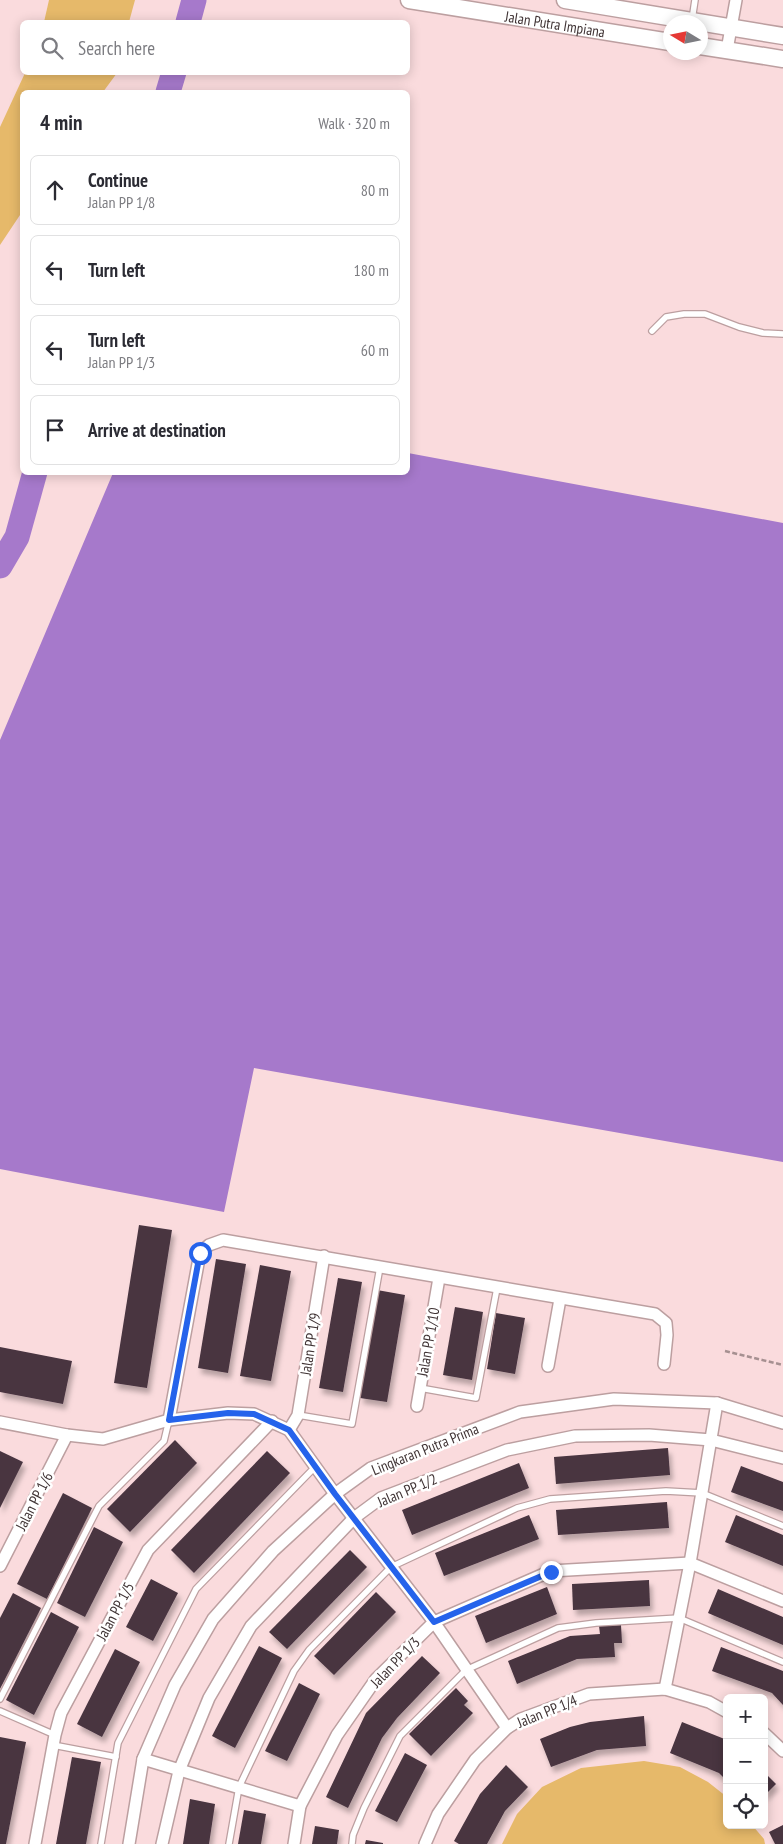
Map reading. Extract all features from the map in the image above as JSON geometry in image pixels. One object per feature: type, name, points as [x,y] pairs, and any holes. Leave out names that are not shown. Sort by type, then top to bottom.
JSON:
[{"type":"street","name":"Jalan Putra Impiana","points":[[409,0],[663,41]]},
{"type":"street","name":"Jalan Putra Impiana","points":[[565,0],[663,17]]},
{"type":"street","points":[[728,50],[736,0]]},
{"type":"street","name":"Jalan Putra Impiana","points":[[708,24],[783,36]]},
{"type":"street","points":[[708,47],[783,59]]},
{"type":"street","points":[[169,1420],[200,1253],[209,1245],[223,1240],[654,1314],[666,1323],[668,1335],[664,1364]]},
{"type":"street","name":"Jalan PP 1/9","points":[[289,1430],[298,1415],[324,1256]]},
{"type":"street","name":"Jalan PP 1/10","points":[[417,1406],[440,1278]]},
{"type":"street","points":[[548,1366],[560,1299]]},
{"type":"street","name":"Lingkaran Putra Prima","points":[[129,1844],[142,1759],[175,1685],[213,1619],[273,1551],[335,1494],[371,1468],[520,1412],[614,1399],[717,1403],[783,1423]]},
{"type":"street","points":[[665,1689],[690,1563],[717,1403]]},
{"type":"street","points":[[0,1423],[103,1439],[169,1420],[228,1413],[254,1414],[289,1430],[335,1494],[434,1622],[507,1728]]},
{"type":"street","name":"Jalan PP 1/5","points":[[34,1844],[61,1713],[148,1550],[272,1421]]},
{"type":"street","name":"Jalan PP 1/6","points":[[0,1566],[68,1435]]},
{"type":"street","name":"Jalan PP 1/2","points":[[162,1844],[179,1772],[209,1698],[251,1626],[354,1518],[381,1498],[507,1450],[575,1436],[648,1435],[711,1440],[783,1458]]},
{"type":"street","name":"Jalan PP 1/3","points":[[294,1844],[300,1806],[337,1734],[376,1679],[434,1622],[551,1572],[690,1563],[783,1600]]},
{"type":"street","name":"Jalan PP 1/4","points":[[425,1844],[438,1814],[475,1760],[507,1728],[521,1718],[589,1694],[665,1689],[709,1702],[723,1710]]},
{"type":"street","points":[[768,1737],[783,1751]]},
{"type":"street","points":[[142,1759],[179,1772],[239,1787],[300,1806]]},
{"type":"lane","points":[[692,15],[695,0]]},
{"type":"lane","points":[[652,331],[666,318],[684,314],[704,314],[763,333],[783,334]]},
{"type":"lane","points":[[298,1415],[352,1424],[380,1267]]},
{"type":"lane","points":[[420,1388],[476,1398],[497,1288]]},
{"type":"lane","points":[[0,1699],[100,1506],[164,1441],[169,1420]]},
{"type":"lane","points":[[100,1844],[118,1743],[196,1589],[316,1466]]},
{"type":"lane","points":[[228,1844],[239,1787],[294,1671],[308,1650],[391,1567],[518,1508],[550,1499],[666,1491],[702,1493],[783,1526]]},
{"type":"lane","points":[[352,1844],[353,1835],[364,1808],[400,1736],[466,1670],[558,1628],[596,1622],[679,1618],[783,1662]]},
{"type":"lane","points":[[0,1711],[54,1740],[116,1757]]},
{"type":"path","points":[[725,1351],[783,1365]]},
{"type":"shaded area","points":[[49,0],[135,0],[130,20],[44,20]]},
{"type":"shaded area","points":[[24,75],[116,75],[104,90],[20,90],[20,215],[0,245],[0,127]]},
{"type":"shaded area","points":[[410,453],[783,523],[783,1162],[254,1068],[224,1212],[0,1169],[0,740],[112,475],[410,475]]},
{"type":"shaded area","points":[[644,1761],[680,1767],[708,1782],[723,1794],[723,1829],[755,1829],[764,1839],[765,1844],[502,1844],[517,1814],[542,1787],[581,1768]]},
{"type":"building","points":[[139,1225],[172,1230],[147,1388],[114,1383]]},
{"type":"building","points":[[216,1259],[246,1264],[228,1373],[198,1368]]},
{"type":"building","points":[[260,1265],[291,1271],[271,1381],[240,1376]]},
{"type":"building","points":[[338,1278],[362,1282],[343,1392],[319,1388]]},
{"type":"building","points":[[377,1290],[405,1295],[387,1402],[360,1398]]},
{"type":"building","points":[[455,1307],[483,1312],[472,1380],[443,1375]]},
{"type":"building","points":[[496,1313],[525,1318],[515,1374],[487,1369]]},
{"type":"building","points":[[0,1347],[72,1361],[63,1404],[0,1392]]},
{"type":"building","points":[[175,1440],[197,1463],[130,1532],[107,1509]]},
{"type":"building","points":[[668,1448],[670,1475],[556,1484],[554,1457]]},
{"type":"building","points":[[0,1451],[23,1462],[0,1508]]},
{"type":"building","points":[[267,1451],[290,1473],[194,1573],[171,1550]]},
{"type":"building","points":[[519,1463],[529,1488],[412,1535],[402,1510]]},
{"type":"building","points":[[741,1466],[783,1482],[783,1511],[731,1492]]},
{"type":"building","points":[[63,1493],[92,1508],[47,1599],[17,1584]]},
{"type":"building","points":[[667,1502],[669,1528],[558,1535],[556,1510]]},
{"type":"building","points":[[529,1515],[539,1539],[444,1576],[435,1553]]},
{"type":"building","points":[[736,1515],[783,1535],[783,1566],[725,1542]]},
{"type":"building","points":[[94,1527],[123,1542],[85,1617],[57,1603]]},
{"type":"building","points":[[350,1550],[367,1567],[287,1649],[269,1632]]},
{"type":"building","points":[[151,1579],[178,1593],[153,1641],[126,1627]]},
{"type":"building","points":[[649,1580],[650,1606],[573,1610],[572,1584]]},
{"type":"building","points":[[547,1587],[557,1614],[486,1643],[475,1616]]},
{"type":"building","points":[[718,1589],[783,1617],[783,1645],[708,1613]]},
{"type":"building","points":[[376,1592],[396,1612],[334,1675],[314,1656]]},
{"type":"building","points":[[13,1593],[41,1608],[0,1689],[0,1618]]},
{"type":"building","points":[[51,1612],[79,1627],[34,1715],[6,1700]]},
{"type":"building","points":[[621,1625],[622,1643],[614,1643],[615,1657],[577,1659],[517,1684],[508,1661],[570,1636],[600,1634],[599,1626]]},
{"type":"building","points":[[259,1646],[282,1658],[235,1748],[212,1736]]},
{"type":"building","points":[[721,1647],[783,1671],[783,1705],[772,1693],[712,1671]]},
{"type":"building","points":[[115,1649],[140,1662],[102,1737],[77,1724]]},
{"type":"building","points":[[422,1656],[440,1673],[397,1718],[382,1738],[348,1808],[326,1797],[366,1713]]},
{"type":"building","points":[[299,1683],[320,1694],[287,1761],[265,1751]]},
{"type":"building","points":[[456,1688],[468,1701],[464,1705],[473,1713],[431,1756],[409,1734]]},
{"type":"building","points":[[644,1716],[646,1746],[597,1750],[551,1767],[540,1739],[570,1727],[590,1722]]},
{"type":"building","points":[[682,1722],[723,1738],[723,1777],[719,1773],[670,1753]]},
{"type":"building","points":[[0,1737],[26,1742],[6,1844],[0,1844]]},
{"type":"building","points":[[405,1753],[427,1765],[397,1822],[375,1811]]},
{"type":"building","points":[[72,1757],[101,1762],[86,1844],[56,1844]]},
{"type":"building","points":[[506,1765],[528,1787],[505,1811],[487,1844],[459,1844],[454,1841],[480,1794]]},
{"type":"building","points":[[768,1776],[776,1784],[768,1792]]},
{"type":"building","points":[[190,1799],[215,1804],[209,1844],[183,1844]]},
{"type":"building","points":[[244,1810],[266,1814],[261,1844],[238,1844]]},
{"type":"building","points":[[783,1825],[783,1844],[775,1844],[769,1832]]},
{"type":"building","points":[[315,1826],[339,1830],[337,1844],[312,1844]]},
{"type":"building","points":[[366,1840],[383,1843],[383,1844],[365,1844]]},
{"type":"waterway","points":[[189,20],[194,0]]},
{"type":"waterway","points":[[169,90],[173,75]]},
{"type":"waterway","points":[[0,566],[17,537],[34,475]]},
{"type":"route","points":[[200,1253],[169,1420],[228,1413],[254,1414],[289,1430],[335,1494],[434,1622],[551,1572]]}]
